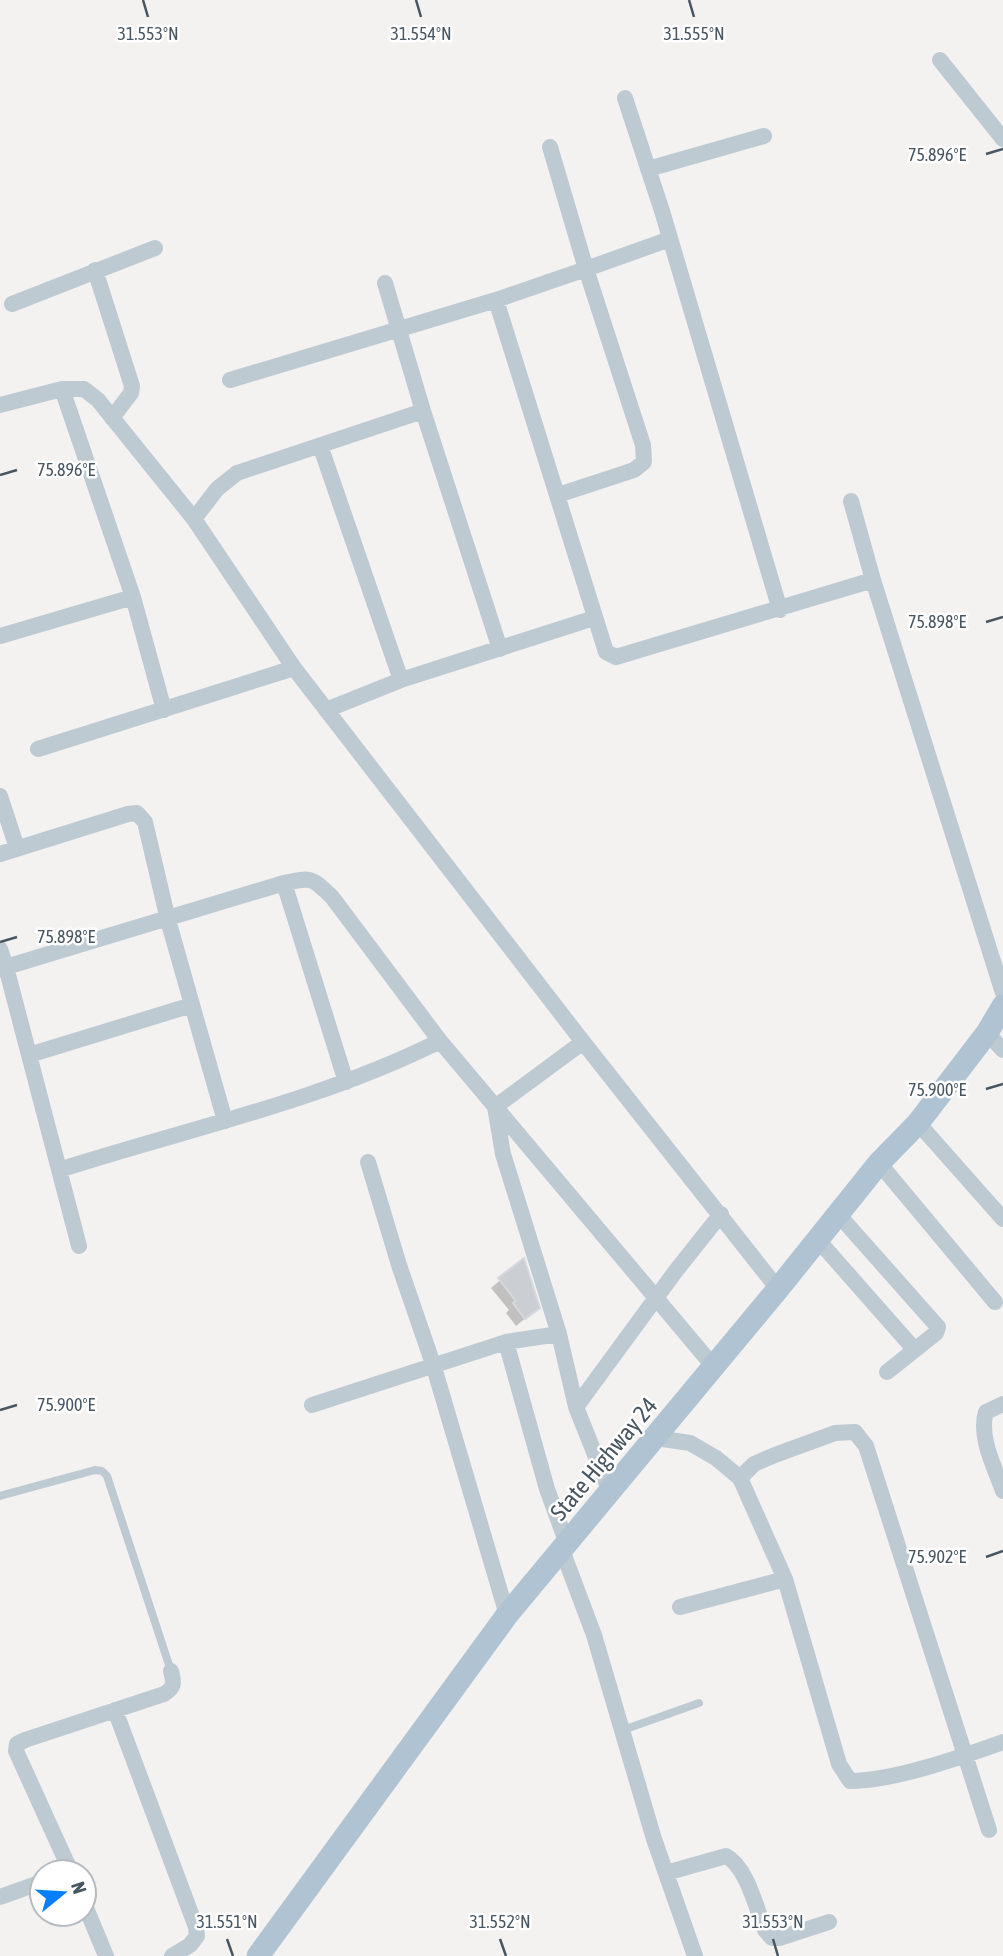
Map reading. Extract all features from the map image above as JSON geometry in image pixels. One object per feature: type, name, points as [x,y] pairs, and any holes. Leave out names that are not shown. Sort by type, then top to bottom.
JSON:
[{"type":"main road","name":"State Highway 24","points":[[258,1956],[507,1615],[656,1438],[818,1240],[837,1213],[879,1163],[918,1123],[987,1032],[1003,1006]]},
{"type":"street","points":[[940,60],[1000,129]]},
{"type":"street","points":[[625,98],[670,239],[780,610]]},
{"type":"street","points":[[648,169],[764,136]]},
{"type":"street","points":[[550,147],[643,445],[644,462],[634,470],[558,495]]},
{"type":"street","points":[[230,380],[496,300],[670,239]]},
{"type":"street","points":[[12,304],[155,248]]},
{"type":"street","points":[[95,270],[132,386],[131,393],[112,418]]},
{"type":"street","points":[[385,283],[500,649]]},
{"type":"street","points":[[496,300],[606,652],[616,657],[873,580]]},
{"type":"street","points":[[62,389],[133,597],[163,710]]},
{"type":"street","points":[[0,405],[62,389],[83,389],[98,400],[194,519],[294,668],[778,1289]]},
{"type":"street","points":[[194,519],[217,489],[237,473],[424,411]]},
{"type":"street","points":[[320,445],[401,680]]},
{"type":"street","points":[[851,501],[873,580],[1003,993]]},
{"type":"street","points":[[0,636],[133,597]]},
{"type":"street","points":[[326,709],[401,680],[594,618]]},
{"type":"street","points":[[38,749],[294,668]]},
{"type":"street","points":[[0,796],[16,848]]},
{"type":"street","points":[[0,853],[128,814],[137,813],[145,822],[168,920],[225,1121]]},
{"type":"street","points":[[3,968],[284,883],[308,878],[317,882],[332,897],[440,1041],[714,1367]]},
{"type":"street","points":[[284,883],[345,1082]]},
{"type":"street","points":[[0,949],[79,1246]]},
{"type":"street","points":[[29,1055],[192,1005]]},
{"type":"street","points":[[987,1032],[1003,1049]]},
{"type":"street","points":[[59,1170],[345,1082],[400,1061],[440,1041]]},
{"type":"street","points":[[495,1107],[583,1042]]},
{"type":"street","points":[[495,1107],[503,1154],[559,1334],[576,1407],[610,1492]]},
{"type":"street","points":[[918,1123],[1003,1219]]},
{"type":"street","points":[[368,1162],[398,1265],[433,1364],[507,1615]]},
{"type":"street","points":[[879,1163],[995,1302]]},
{"type":"street","points":[[837,1213],[938,1327],[936,1333],[887,1372]]},
{"type":"street","points":[[576,1407],[721,1214]]},
{"type":"street","points":[[818,1240],[914,1349]]},
{"type":"street","points":[[312,1405],[506,1342],[559,1334]]},
{"type":"street","points":[[506,1342],[547,1489],[594,1635],[654,1839],[695,1956]]},
{"type":"street","points":[[1003,1404],[986,1412],[983,1420],[986,1441],[1003,1491]]},
{"type":"street","points":[[740,1478],[754,1464],[835,1433],[855,1432],[866,1446],[989,1830]]},
{"type":"street","points":[[656,1438],[690,1443],[716,1458],[740,1478],[785,1579],[839,1764],[850,1781],[869,1781],[966,1755],[1003,1742]]},
{"type":"street","points":[[680,1607],[785,1579]]},
{"type":"street","points":[[65,1858],[16,1751],[18,1744],[164,1694],[172,1689],[174,1682],[171,1671]]},
{"type":"street","points":[[116,1710],[196,1927],[197,1936],[190,1945],[172,1956]]},
{"type":"street","points":[[666,1873],[726,1856],[734,1860],[741,1869],[765,1930],[772,1938],[780,1938],[829,1922]]},
{"type":"street","points":[[1,1894],[28,1886]]},
{"type":"street","points":[[94,1928],[106,1956]]},
{"type":"lane","points":[[0,1496],[95,1470],[102,1471],[107,1476],[171,1671]]},
{"type":"lane","points":[[623,1730],[699,1703]]},
{"type":"building","points":[[524,1258],[540,1308],[525,1319],[513,1303],[516,1301],[498,1278]]}]
